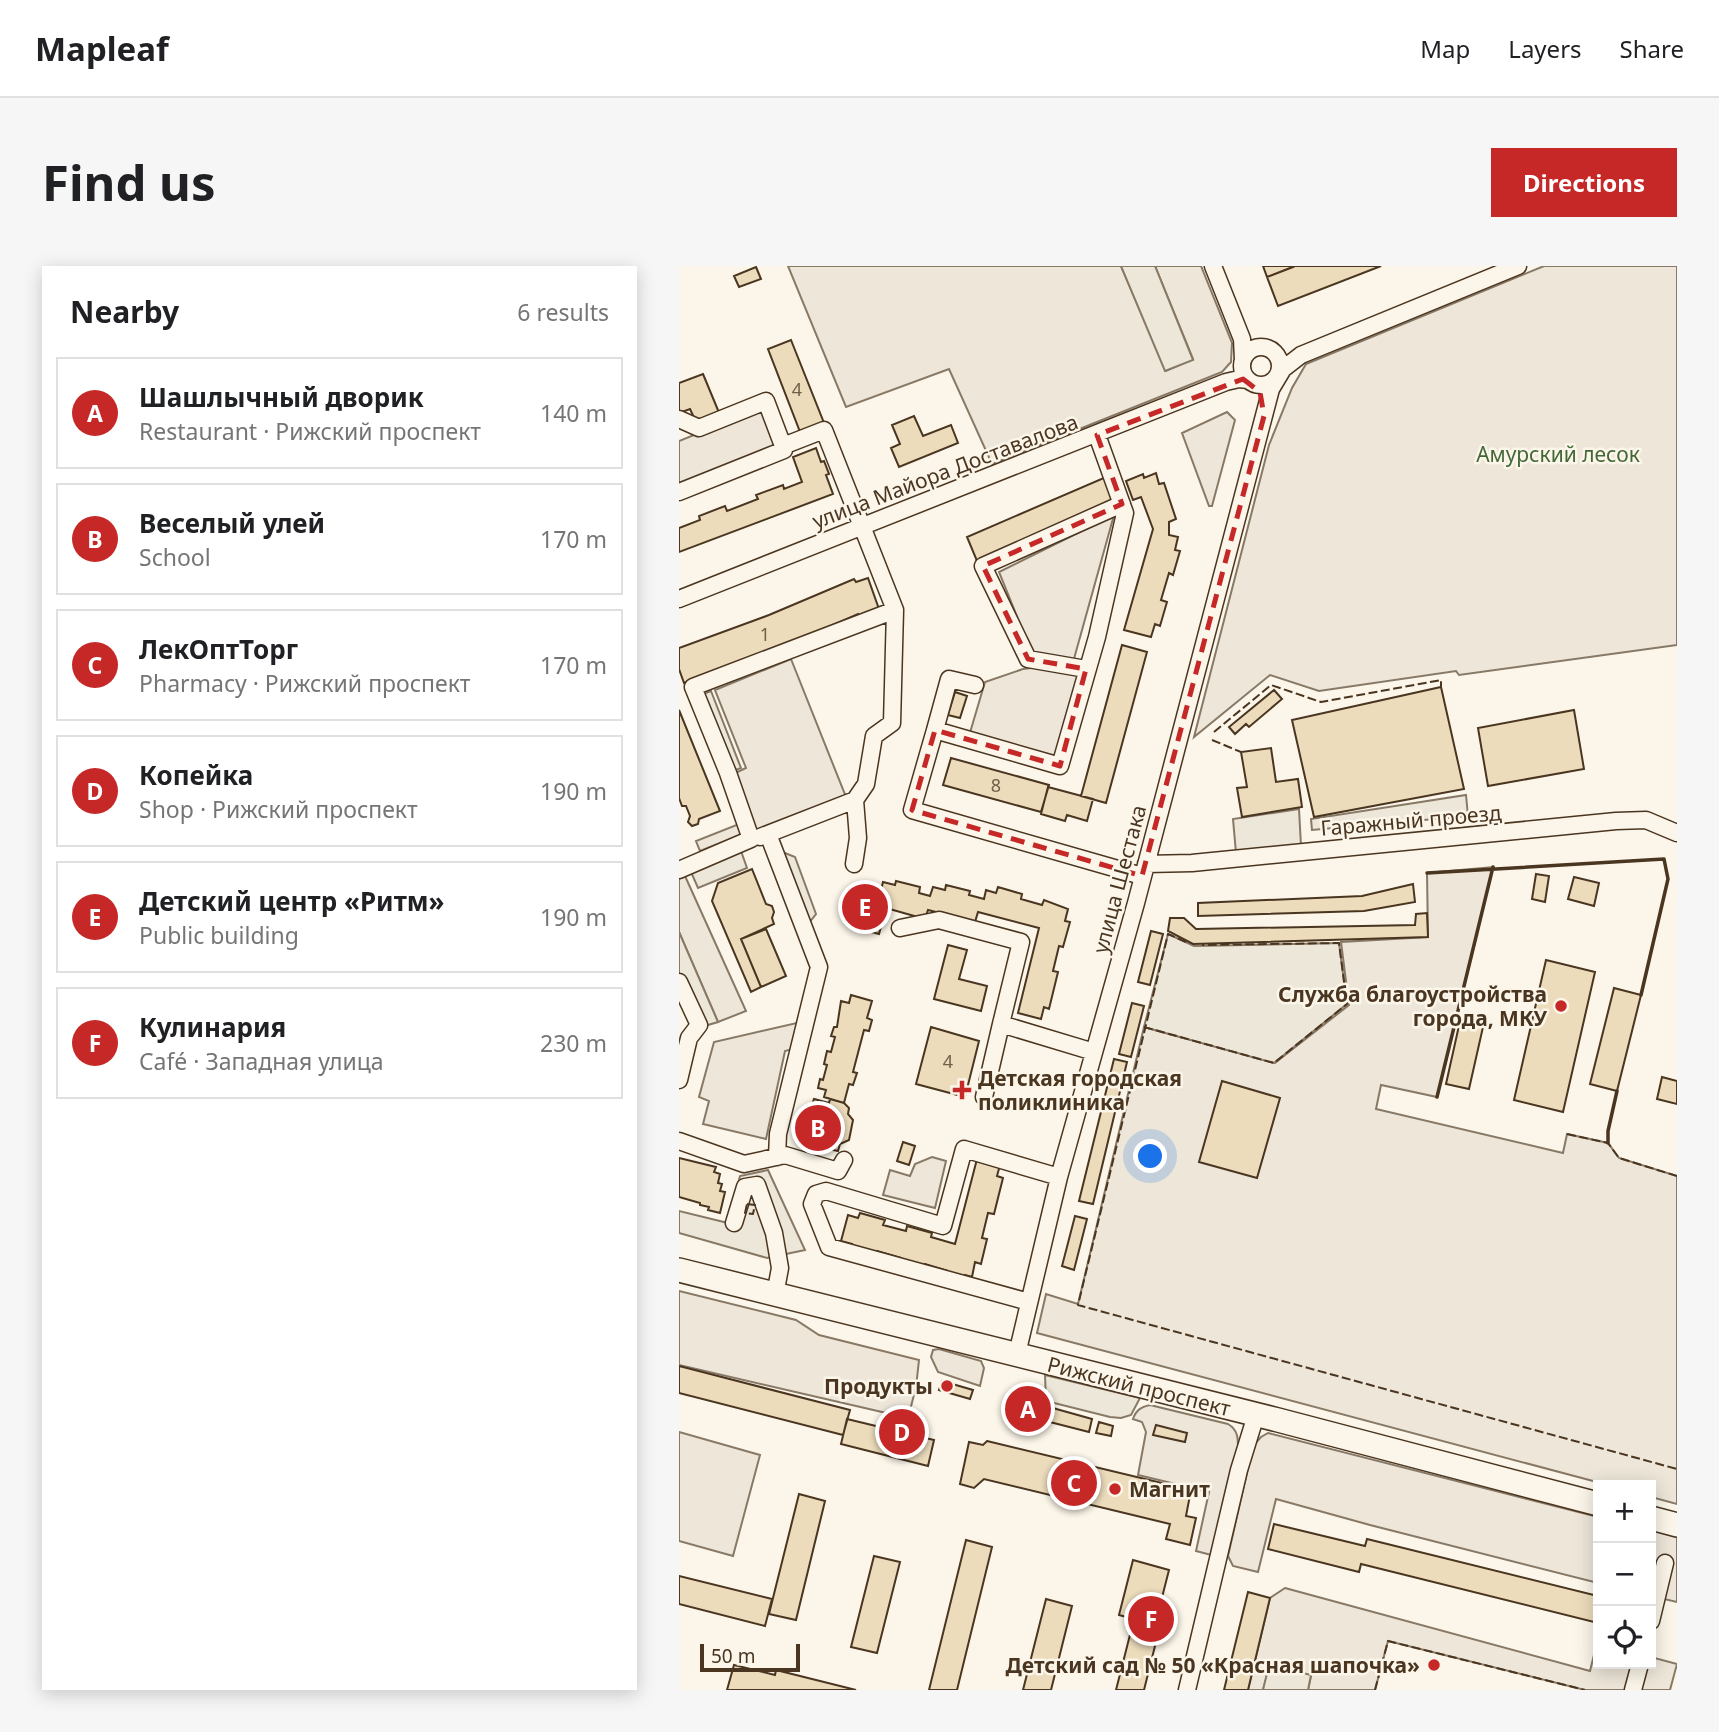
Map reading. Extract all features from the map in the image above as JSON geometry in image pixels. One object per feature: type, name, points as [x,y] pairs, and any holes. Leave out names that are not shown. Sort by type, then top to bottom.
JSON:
[{"type":"highway","name":"Рижский проспект","points":[[679,1270],[1593,1503]]},
{"type":"highway","points":[[1656,1519],[1677,1525]]},
{"type":"street","points":[[1213,266],[1249,344],[1247,373],[1260,392],[1264,416]]},
{"type":"street","points":[[1278,376],[1289,363],[1301,355],[1518,266]]},
{"type":"street","points":[[1249,344],[1283,355],[1301,355]]},
{"type":"street","points":[[1274,352],[1280,363],[1278,376]]},
{"type":"street","name":"улица Майора Доставалова","points":[[679,599],[1239,379],[1247,373],[1268,384],[1278,376]]},
{"type":"street","name":"улица Шестака","points":[[1017,1354],[1059,1177],[1144,870],[1271,389],[1278,376]]},
{"type":"street","points":[[679,419],[699,428],[765,401],[784,450],[679,492]]},
{"type":"street","points":[[679,870],[751,839],[855,800],[866,784],[874,736],[892,723],[895,610],[863,525],[824,430],[783,446]]},
{"type":"street","points":[[975,685],[949,679],[935,730],[1060,766],[1097,636],[1125,513],[1097,435]]},
{"type":"street","points":[[1086,669],[1028,659],[983,566],[1122,504]]},
{"type":"street","points":[[751,839],[693,687],[895,610]]},
{"type":"street","name":"Гаражный проезд","points":[[935,730],[912,810],[1144,870],[1616,821],[1646,820],[1677,832]]},
{"type":"street","points":[[854,864],[858,838],[855,800]]},
{"type":"street","points":[[768,834],[820,967],[778,1134],[776,1157]]},
{"type":"street","points":[[900,928],[939,920],[1021,942],[984,1097]]},
{"type":"street","points":[[679,982],[699,1025],[689,1038],[679,1080]]},
{"type":"street","points":[[1002,1024],[1094,1052]]},
{"type":"street","points":[[679,1141],[744,1164],[785,1155],[838,1171],[844,1160]]},
{"type":"street","points":[[1029,1301],[829,1247],[811,1204],[816,1194],[826,1191],[943,1226],[964,1149],[1059,1177]]},
{"type":"street","points":[[734,1223],[745,1186],[757,1185],[774,1233],[780,1268],[775,1295]]},
{"type":"street","points":[[1187,1690],[1239,1470],[1256,1415]]},
{"type":"street","points":[[1655,1606],[1665,1563]]},
{"type":"street","points":[[1633,1690],[1639,1669]]},
{"type":"highlighted area","points":[[1243,379],[1260,392],[1264,416],[1142,876],[912,810],[935,730],[1060,766],[1086,669],[1028,659],[983,566],[1122,504],[1097,435]]},
{"type":"green space","points":[[788,266],[1121,266],[1166,371],[1193,359],[1155,266],[1201,266],[1232,343],[1231,362],[1222,372],[992,464],[949,369],[846,407]]},
{"type":"green space","name":"Амурский лесок","points":[[1544,266],[1677,266],[1677,645],[1459,675],[1456,671],[1319,691],[1270,675],[1194,737],[1269,445],[1292,388],[1306,364]]},
{"type":"green space","points":[[763,407],[779,448],[679,488],[679,441]]},
{"type":"green space","points":[[1227,412],[1235,420],[1212,506],[1209,506],[1182,433]]},
{"type":"green space","points":[[1114,515],[1072,666],[1038,657],[1029,646],[999,572]]},
{"type":"green space","points":[[791,659],[846,797],[754,832],[731,775],[746,768],[715,690]]},
{"type":"green space","points":[[1039,667],[1080,675],[1057,762],[969,736],[985,682],[1023,669]]},
{"type":"green space","points":[[739,824],[743,834],[700,851],[696,841]]},
{"type":"green space","points":[[1493,867],[1437,1097],[1381,1085],[1376,1109],[1563,1153],[1567,1134],[1608,1143],[1619,1158],[1677,1176],[1677,1504],[1656,1498],[1656,1480],[1593,1481],[1037,1333],[1046,1294],[1078,1304],[1144,1027],[1275,1063],[1349,1005],[1341,942],[1428,937],[1427,873]]},
{"type":"green space","points":[[685,876],[746,1011],[718,1022],[679,932],[679,879]]},
{"type":"green space","points":[[801,1022],[796,1048],[785,1051],[766,1139],[703,1124],[709,1101],[699,1097],[714,1042]]},
{"type":"green space","points":[[932,1157],[946,1161],[935,1208],[883,1195],[890,1170],[910,1176],[915,1164]]},
{"type":"green space","points":[[679,1291],[796,1320],[819,1335],[919,1360],[908,1418],[679,1365]]},
{"type":"green space","points":[[939,1349],[981,1361],[984,1368],[980,1386],[938,1372],[931,1357],[933,1350]]},
{"type":"green space","points":[[1150,1405],[1228,1424],[1236,1432],[1238,1448],[1219,1557],[1196,1551],[1209,1492],[1138,1475],[1146,1432],[1142,1422],[1133,1419],[1139,1409]]},
{"type":"green space","points":[[679,1432],[760,1455],[733,1556],[679,1541]]},
{"type":"green space","points":[[1268,1433],[1593,1516],[1593,1582],[1276,1499],[1258,1572],[1233,1566],[1228,1556],[1253,1446]]},
{"type":"green space","points":[[1656,1531],[1677,1537],[1677,1602],[1656,1597]]},
{"type":"green space","points":[[1285,1588],[1590,1671],[1593,1659],[1593,1669],[1656,1669],[1656,1658],[1677,1664],[1670,1690],[1585,1690],[1388,1641],[1375,1690],[1308,1690],[1311,1676],[1270,1665],[1263,1690],[1248,1690],[1270,1598]]},
{"type":"shaded area","points":[[1121,266],[1155,266],[1193,360],[1165,371]]},
{"type":"shaded area","points":[[711,691],[741,768],[728,773],[698,696]]},
{"type":"shaded area","points":[[1466,795],[1468,816],[1312,830],[1311,819]]},
{"type":"shaded area","points":[[1299,809],[1301,846],[1236,853],[1233,819]]},
{"type":"shaded area","points":[[775,849],[795,857],[816,914],[805,928]]},
{"type":"shaded area","points":[[741,851],[747,868],[698,888],[691,872]]},
{"type":"shaded area","points":[[679,932],[718,1022],[701,1027],[679,1002]]},
{"type":"shaded area","points":[[1168,934],[1194,946],[1339,943],[1347,1004],[1274,1063],[1144,1027]]},
{"type":"shaded area","points":[[768,1170],[805,1250],[767,1258],[679,1233],[679,1211],[728,1223],[740,1176]]},
{"type":"shaded area","points":[[1045,1375],[1140,1398],[1131,1415],[1110,1417],[1046,1401]]},
{"type":"shaded area","points":[[1269,1665],[1311,1675],[1308,1690],[1263,1690]]},
{"type":"building","points":[[1263,266],[1293,266],[1293,267],[1267,277]]},
{"type":"building","points":[[1295,266],[1381,266],[1278,306],[1267,277]]},
{"type":"building","points":[[756,267],[761,279],[739,287],[734,276]]},
{"type":"building","points":[[791,340],[826,428],[802,437],[768,349]]},
{"type":"building","points":[[703,374],[720,415],[697,424],[690,409],[679,413],[679,383]]},
{"type":"building","points":[[914,416],[923,436],[951,425],[958,443],[899,467],[891,448],[900,444],[892,425]]},
{"type":"building","points":[[816,448],[829,474],[826,475],[833,494],[679,552],[679,528],[700,520],[699,516],[725,506],[727,511],[758,499],[756,495],[783,485],[784,489],[802,482],[793,457]]},
{"type":"building","points":[[1156,473],[1159,484],[1164,483],[1176,519],[1169,522],[1169,535],[1178,537],[1175,550],[1180,551],[1173,575],[1169,573],[1161,600],[1167,602],[1160,626],[1155,624],[1151,637],[1124,630],[1153,529],[1141,497],[1133,500],[1126,481],[1143,474],[1144,478]]},
{"type":"building","points":[[1106,477],[1117,501],[977,561],[967,537]]},
{"type":"building","points":[[868,578],[880,612],[861,620],[858,614],[780,648],[684,683],[679,669],[679,648],[769,615],[854,579],[856,582]]},
{"type":"building","points":[[1122,645],[1147,652],[1106,803],[1081,796]]},
{"type":"building","points":[[1441,687],[1464,789],[1314,817],[1292,720]]},
{"type":"building","points":[[1274,690],[1282,699],[1249,727],[1246,724],[1235,734],[1229,727]]},
{"type":"building","points":[[955,692],[967,696],[960,718],[948,715]]},
{"type":"building","points":[[679,710],[720,811],[699,819],[698,824],[692,826],[688,822],[690,816],[686,806],[682,806],[679,798]]},
{"type":"building","points":[[1574,710],[1584,769],[1488,786],[1478,728]]},
{"type":"building","points":[[1271,748],[1276,782],[1298,779],[1302,807],[1242,817],[1237,788],[1247,787],[1241,752]]},
{"type":"building","points":[[951,758],[1049,785],[1041,812],[943,785]]},
{"type":"building","points":[[1048,787],[1093,799],[1087,821],[1067,815],[1065,821],[1041,814]]},
{"type":"building","points":[[752,869],[766,904],[772,906],[774,924],[741,939],[761,987],[751,992],[712,901],[718,883]]},
{"type":"building","points":[[1536,874],[1549,876],[1545,902],[1532,899]]},
{"type":"building","points":[[1574,877],[1599,883],[1594,906],[1568,899]]},
{"type":"building","points":[[896,881],[920,887],[919,893],[930,896],[933,887],[945,890],[946,885],[970,891],[969,895],[984,899],[986,890],[996,893],[998,887],[1022,894],[1021,899],[1042,905],[1044,900],[1068,909],[1065,921],[1070,922],[1063,947],[1059,946],[1053,971],[1058,972],[1049,1009],[1044,1007],[1041,1019],[1018,1013],[1039,928],[978,912],[975,922],[928,910],[925,919],[886,908],[879,934],[849,926],[851,918],[845,917],[847,909],[853,911],[857,897],[878,902],[883,882],[895,885]]},
{"type":"building","points":[[1413,884],[1415,902],[1364,911],[1198,916],[1198,903],[1362,896]]},
{"type":"building","points":[[1427,913],[1428,937],[1193,944],[1168,931],[1170,918],[1184,918],[1196,929],[1415,925],[1416,914]]},
{"type":"building","points":[[766,929],[786,976],[761,987],[741,939]]},
{"type":"building","points":[[1151,931],[1163,934],[1150,985],[1138,982]]},
{"type":"building","points":[[948,945],[967,950],[959,979],[987,986],[981,1011],[934,999]]},
{"type":"building","name":"Служба благоустройства города, МКУ","points":[[1546,960],[1595,972],[1563,1112],[1514,1100]]},
{"type":"building","points":[[1614,988],[1641,995],[1617,1091],[1590,1084]]},
{"type":"building","points":[[851,995],[872,1001],[867,1018],[872,1020],[869,1031],[864,1030],[853,1072],[857,1073],[853,1085],[849,1084],[844,1103],[824,1097],[826,1090],[818,1088],[827,1065],[824,1064],[827,1051],[831,1052],[835,1037],[831,1036],[834,1027],[837,1027],[841,1001],[849,1003]]},
{"type":"building","points":[[1132,1003],[1144,1006],[1131,1057],[1119,1054]]},
{"type":"building","points":[[1460,1021],[1483,1027],[1469,1089],[1446,1084]]},
{"type":"building","points":[[931,1027],[979,1041],[965,1097],[916,1084]]},
{"type":"building","points":[[1114,1059],[1127,1062],[1093,1204],[1079,1201]]},
{"type":"building","points":[[1662,1077],[1677,1081],[1677,1104],[1657,1099]]},
{"type":"building","points":[[1222,1081],[1280,1098],[1257,1178],[1199,1162]]},
{"type":"building","points":[[814,1099],[829,1103],[830,1099],[844,1103],[849,1108],[848,1114],[853,1120],[849,1140],[840,1144],[838,1151],[829,1149],[825,1152],[804,1141],[809,1119],[806,1117],[807,1110]]},
{"type":"building","points":[[903,1142],[915,1146],[909,1165],[897,1161]]},
{"type":"building","points":[[679,1158],[716,1167],[714,1172],[720,1174],[718,1183],[722,1184],[720,1191],[725,1192],[720,1213],[679,1197]]},
{"type":"building","points":[[977,1159],[1000,1165],[997,1176],[1003,1178],[994,1214],[988,1213],[982,1238],[987,1239],[981,1264],[975,1262],[972,1277],[965,1275],[963,1280],[947,1276],[948,1271],[925,1264],[924,1269],[877,1251],[875,1256],[851,1249],[852,1244],[841,1241],[848,1215],[858,1218],[860,1213],[885,1220],[883,1225],[906,1231],[907,1226],[932,1233],[931,1237],[955,1244]]},
{"type":"building","points":[[1075,1216],[1087,1219],[1074,1270],[1062,1266]]},
{"type":"building","points":[[679,1366],[850,1410],[843,1435],[679,1393]]},
{"type":"building","points":[[942,1381],[973,1390],[970,1399],[939,1390]]},
{"type":"building","points":[[1042,1405],[1092,1419],[1089,1432],[1038,1419]]},
{"type":"building","points":[[847,1419],[934,1440],[928,1466],[841,1444]]},
{"type":"building","points":[[1099,1422],[1113,1426],[1111,1436],[1096,1433]]},
{"type":"building","points":[[1156,1425],[1187,1433],[1185,1442],[1153,1435]]},
{"type":"building","points":[[987,1441],[1191,1490],[1186,1516],[1196,1518],[1190,1545],[1166,1539],[1170,1524],[984,1479],[974,1488],[960,1484],[969,1442],[983,1445]]},
{"type":"building","points":[[799,1494],[825,1501],[796,1620],[769,1614]]},
{"type":"building","points":[[1274,1524],[1365,1546],[1367,1539],[1593,1595],[1593,1622],[1361,1564],[1359,1572],[1268,1549]]},
{"type":"building","points":[[966,1540],[992,1547],[957,1690],[929,1690]]},
{"type":"building","points":[[874,1556],[900,1562],[877,1653],[851,1647]]},
{"type":"building","points":[[1133,1560],[1169,1570],[1155,1625],[1160,1626],[1144,1690],[1116,1690],[1134,1619],[1119,1615]]},
{"type":"building","points":[[679,1576],[772,1599],[765,1626],[679,1604]]},
{"type":"building","points":[[1248,1592],[1270,1598],[1248,1690],[1224,1690]]},
{"type":"building","points":[[1046,1599],[1072,1606],[1051,1690],[1023,1690]]},
{"type":"building","points":[[734,1665],[775,1675],[776,1670],[856,1690],[727,1690]]},
{"type":"fence","points":[[1214,732],[1271,685],[1321,702],[1441,680],[1441,687]]},
{"type":"fence","points":[[1212,740],[1241,752]]},
{"type":"fence","points":[[1186,942],[1168,934],[1078,1305],[1677,1469]]},
{"type":"fence","points":[[1144,1027],[1274,1063],[1347,1004],[1339,943],[1202,945]]},
{"type":"fence","points":[[1567,1134],[1608,1143],[1619,1158],[1677,1176]]},
{"type":"fence","points":[[747,1204],[755,1205],[753,1214],[745,1213],[747,1204]]},
{"type":"fence","points":[[1375,1690],[1388,1641],[1585,1690]]},
{"type":"wall","points":[[1427,873],[1664,859],[1668,879],[1641,995]]},
{"type":"wall","points":[[1437,1097],[1493,867]]},
{"type":"wall","points":[[1608,1143],[1617,1091]]},
{"type":"place","name":"Детский центр «Ритм»","points":[[865,907]]},
{"type":"place","name":"Служба благоустройства города, МКУ","points":[[1561,1006]]},
{"type":"place","name":"Детская городская поликлиника","points":[[962,1090]]},
{"type":"place","name":"Веселый улей","points":[[818,1128]]},
{"type":"place","name":"Продукты","points":[[947,1386]]},
{"type":"place","name":"Шашлычный дворик","points":[[1028,1409]]},
{"type":"place","name":"Копейка","points":[[902,1432]]},
{"type":"place","name":"ЛекОптТорг","points":[[1074,1483]]},
{"type":"place","name":"Магнит","points":[[1115,1489]]},
{"type":"place","name":"Кулинария","points":[[1151,1619]]},
{"type":"place","name":"Детский сад № 50 «Красная шапочка»","points":[[1434,1665]]}]
